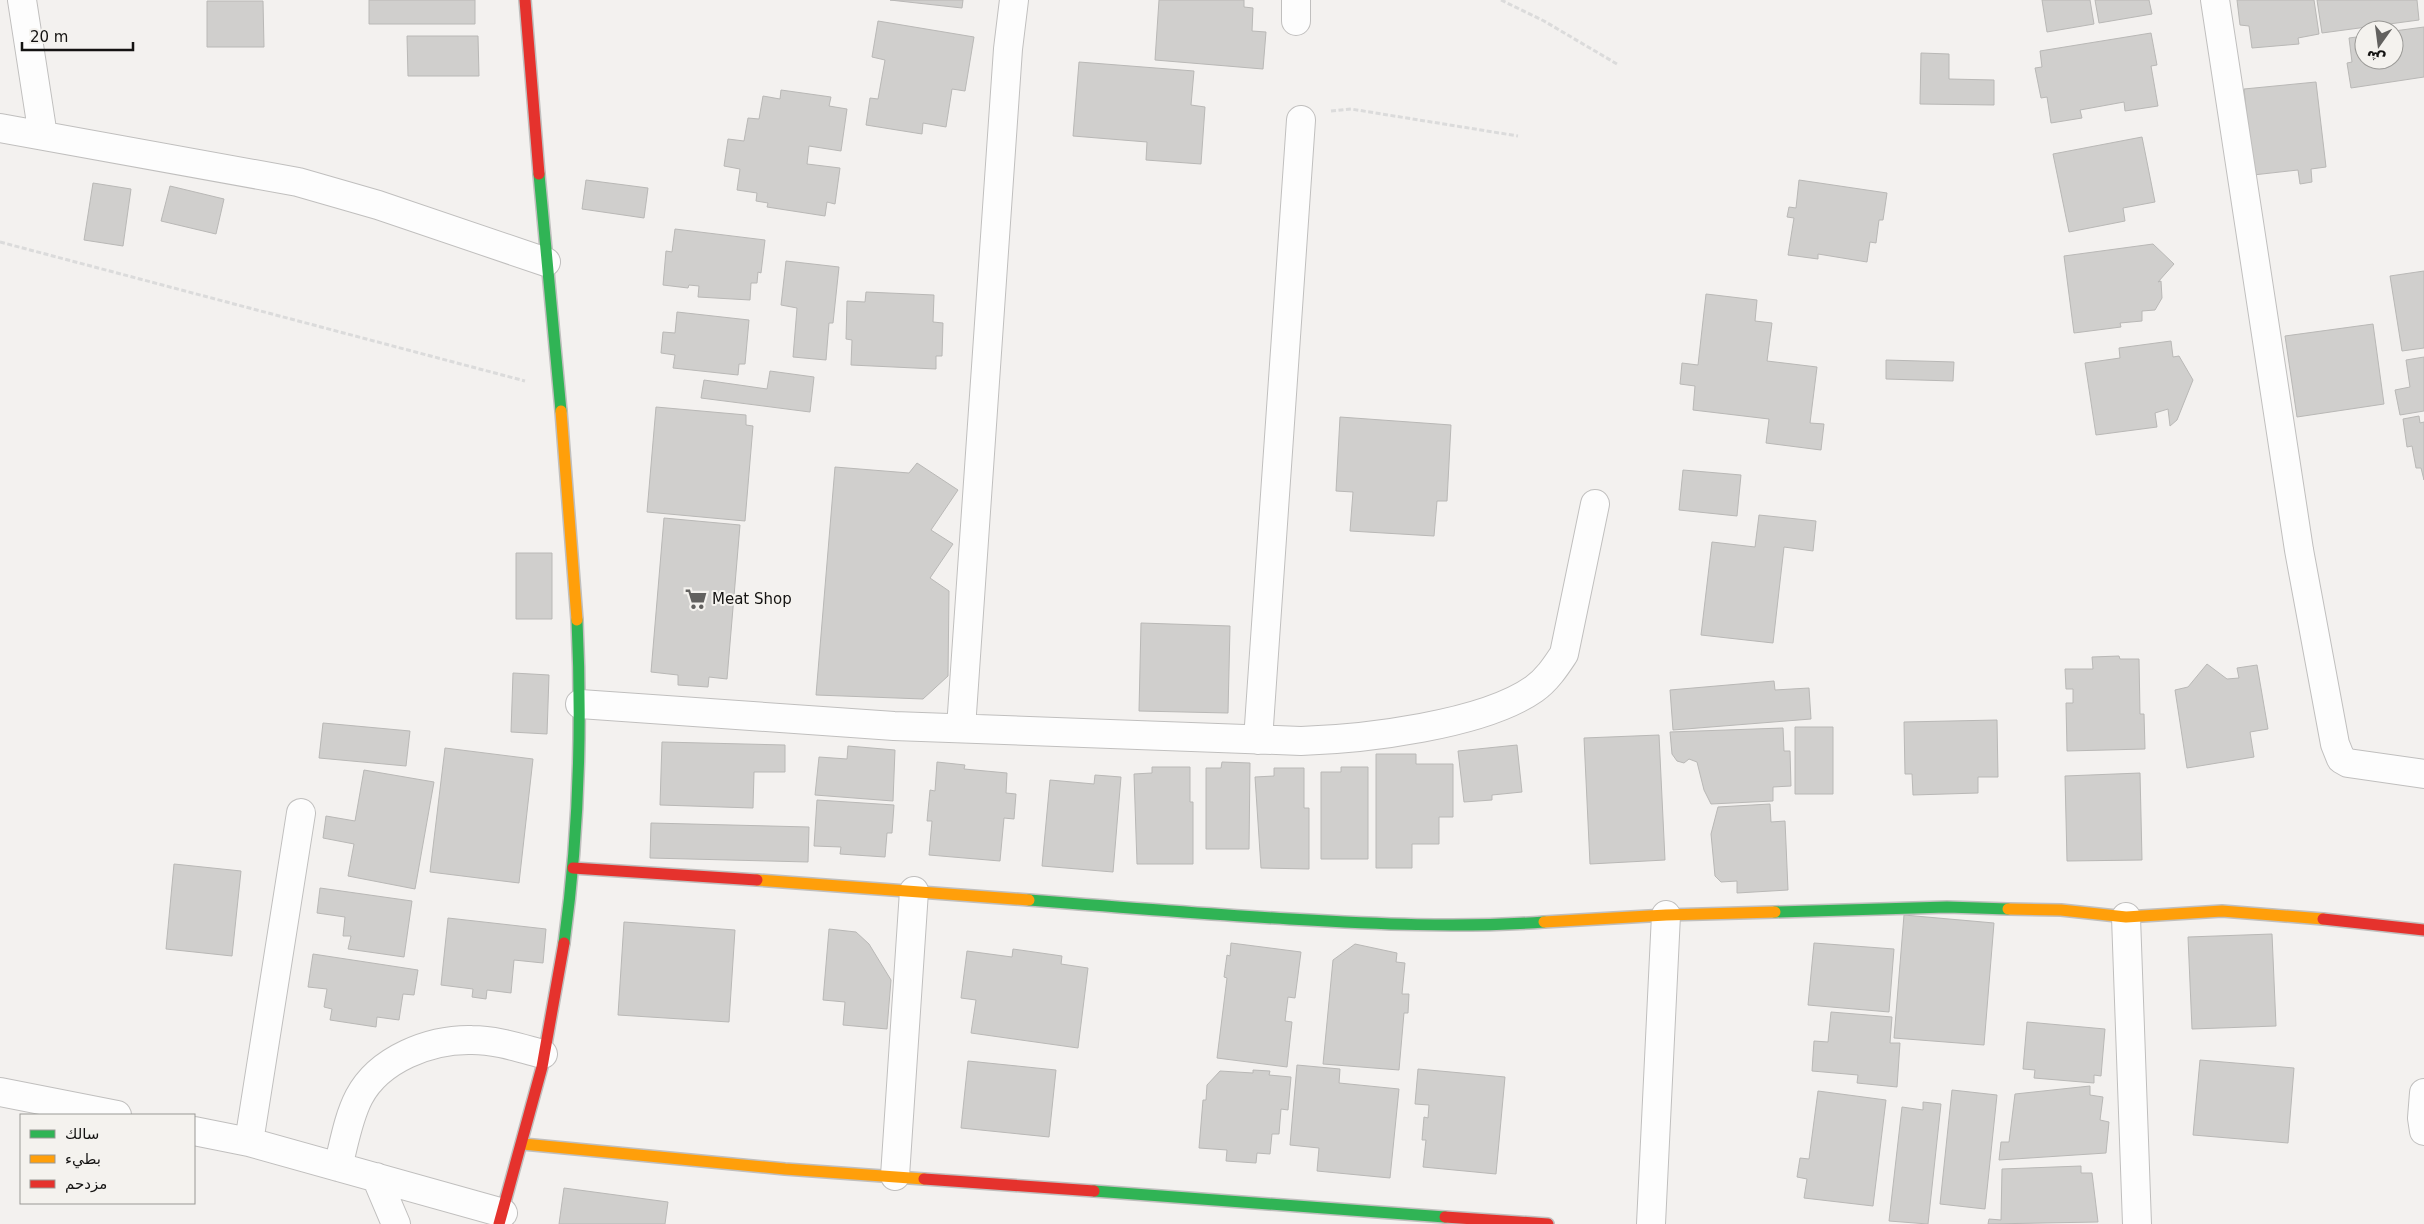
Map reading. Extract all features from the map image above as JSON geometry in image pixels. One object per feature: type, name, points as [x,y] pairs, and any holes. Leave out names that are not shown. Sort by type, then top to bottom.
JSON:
[{"type":"street","points":[[22,0],[42,136]]},
{"type":"street","points":[[195,1131],[249,1142],[376,1177],[501,1218],[523,1144],[560,969],[573,868],[578,798],[580,704],[574,561],[546,262],[525,0]]},
{"type":"street","points":[[960,728],[1007,58],[1014,0]]},
{"type":"street","points":[[2215,0],[2292,512],[2335,744],[2341,759],[2348,763],[2424,774]]},
{"type":"street","points":[[0,128],[298,182],[378,205],[546,262]]},
{"type":"street","points":[[1258,740],[1300,130]]},
{"type":"street","points":[[580,704],[960,728],[1258,740],[1333,740],[1420,727],[1476,716],[1500,707],[1536,688],[1564,654],[1594,504]]},
{"type":"street","points":[[249,1142],[301,813]]},
{"type":"street","points":[[573,868],[914,890],[1176,912],[1382,924],[1485,926],[1666,915],[1947,907],[2061,910],[2126,917],[2222,912],[2282,914],[2424,930]]},
{"type":"street","points":[[894,1176],[914,890]]},
{"type":"street","points":[[1651,1224],[1666,915]]},
{"type":"street","points":[[2126,917],[2137,1224]]},
{"type":"street","points":[[338,1167],[358,1098],[372,1076],[396,1060],[422,1048],[472,1040],[491,1041],[543,1054]]},
{"type":"street","points":[[0,1092],[113,1114]]},
{"type":"street","points":[[2424,1093],[2422,1118],[2424,1131]]},
{"type":"street","points":[[523,1144],[785,1169],[1291,1207],[1548,1224]]},
{"type":"street","points":[[376,1177],[396,1224]]},
{"type":"path","points":[[1501,0],[1544,21],[1617,64]]},
{"type":"path","points":[[1300,130],[1334,110],[1351,109],[1518,136]]},
{"type":"path","points":[[0,242],[559,390]]},
{"type":"building","points":[[369,0],[475,0],[475,24],[369,24]]},
{"type":"building","points":[[890,0],[963,0],[962,8]]},
{"type":"building","points":[[1159,0],[1244,0],[1244,7],[1253,8],[1252,31],[1266,32],[1263,69],[1155,60]]},
{"type":"building","points":[[2042,0],[2090,0],[2094,24],[2047,32]]},
{"type":"building","points":[[2095,0],[2149,0],[2152,14],[2099,23]]},
{"type":"building","points":[[2237,0],[2314,0],[2319,34],[2298,38],[2299,44],[2252,48],[2249,26],[2240,25]]},
{"type":"building","points":[[2317,0],[2417,0],[2419,20],[2404,22],[2404,20],[2354,20],[2354,29],[2322,33]]},
{"type":"building","points":[[207,1],[263,1],[264,47],[207,47]]},
{"type":"building","points":[[878,21],[974,37],[965,91],[952,89],[946,127],[923,123],[922,134],[866,125],[870,98],[878,99],[885,60],[872,57]]},
{"type":"building","points":[[2424,27],[2424,77],[2351,88],[2347,63],[2352,62],[2349,38],[2354,37],[2354,70],[2404,70],[2404,30]]},
{"type":"building","points":[[2151,33],[2157,65],[2151,66],[2158,106],[2125,111],[2124,102],[2080,110],[2082,118],[2051,123],[2047,97],[2041,98],[2035,68],[2042,67],[2040,51]]},
{"type":"building","points":[[407,36],[478,36],[479,76],[408,76]]},
{"type":"building","points":[[1921,53],[1949,54],[1949,79],[1994,80],[1994,105],[1920,104]]},
{"type":"building","points":[[1079,62],[1194,71],[1191,105],[1205,107],[1201,164],[1146,160],[1147,142],[1073,136]]},
{"type":"building","points":[[2316,82],[2326,167],[2311,169],[2312,182],[2300,184],[2298,170],[2253,175],[2244,89]]},
{"type":"building","points":[[781,90],[831,97],[829,106],[847,109],[841,151],[809,146],[807,164],[840,168],[835,204],[827,202],[825,216],[767,207],[768,203],[756,201],[757,193],[737,190],[740,169],[724,166],[728,139],[744,141],[748,118],[759,119],[763,96],[780,99]]},
{"type":"building","points":[[2142,137],[2155,202],[2123,208],[2125,221],[2069,232],[2053,154]]},
{"type":"building","points":[[586,180],[648,188],[644,218],[582,209]]},
{"type":"building","points":[[1799,180],[1887,193],[1883,220],[1879,220],[1876,243],[1870,242],[1867,262],[1818,254],[1818,259],[1788,255],[1794,218],[1787,217],[1789,207],[1796,208]]},
{"type":"building","points":[[93,183],[131,189],[123,246],[84,240]]},
{"type":"building","points":[[170,186],[224,199],[216,234],[161,221]]},
{"type":"building","points":[[675,229],[765,240],[761,273],[758,272],[757,283],[751,283],[750,300],[698,297],[699,286],[689,285],[688,288],[663,285],[666,251],[672,252]]},
{"type":"building","points":[[2153,244],[2174,264],[2158,282],[2161,281],[2162,298],[2155,310],[2142,311],[2142,321],[2120,323],[2121,327],[2074,333],[2064,256]]},
{"type":"building","points":[[786,261],[839,267],[833,323],[829,323],[826,360],[793,357],[797,308],[781,305]]},
{"type":"building","points":[[2424,271],[2424,348],[2402,351],[2390,276]]},
{"type":"building","points":[[866,292],[934,295],[933,322],[943,323],[942,356],[936,356],[936,369],[851,365],[852,340],[846,339],[847,301],[865,302]]},
{"type":"building","points":[[1706,294],[1757,300],[1755,321],[1772,323],[1767,361],[1817,367],[1810,423],[1824,424],[1821,450],[1766,443],[1769,419],[1693,410],[1695,386],[1680,384],[1682,363],[1698,365]]},
{"type":"building","points":[[677,312],[749,320],[745,364],[739,364],[738,375],[673,368],[675,355],[661,353],[663,332],[675,333]]},
{"type":"building","points":[[2373,324],[2384,404],[2297,417],[2285,336]]},
{"type":"building","points":[[2171,341],[2173,357],[2179,356],[2193,380],[2177,420],[2170,426],[2168,409],[2155,413],[2157,427],[2096,435],[2085,363],[2120,358],[2119,348]]},
{"type":"building","points":[[2424,357],[2424,411],[2400,415],[2395,390],[2410,387],[2406,360]]},
{"type":"building","points":[[1886,360],[1954,362],[1953,381],[1886,379]]},
{"type":"building","points":[[770,371],[814,377],[810,412],[701,398],[704,380],[767,389]]},
{"type":"building","points":[[656,407],[746,415],[746,425],[753,426],[745,521],[647,512]]},
{"type":"building","points":[[2419,416],[2420,423],[2424,422],[2424,480],[2421,468],[2416,468],[2412,446],[2407,447],[2403,419]]},
{"type":"building","points":[[1340,417],[1451,425],[1447,501],[1437,501],[1434,536],[1350,531],[1353,492],[1336,491]]},
{"type":"building","points":[[917,463],[958,490],[931,530],[953,544],[930,578],[949,591],[948,676],[923,699],[816,695],[835,467],[909,473]]},
{"type":"building","points":[[1683,470],[1741,475],[1737,516],[1679,510]]},
{"type":"building","points":[[1759,515],[1816,521],[1813,551],[1784,547],[1773,643],[1701,635],[1712,542],[1755,547]]},
{"type":"building","name":"Meat Shop","points":[[664,518],[740,525],[727,679],[709,677],[708,687],[678,685],[678,675],[651,672]]},
{"type":"building","points":[[516,553],[552,553],[552,619],[516,619]]},
{"type":"building","points":[[1141,623],[1230,626],[1228,713],[1139,711]]},
{"type":"building","points":[[2119,656],[2120,659],[2139,659],[2140,714],[2144,714],[2145,749],[2067,751],[2066,703],[2073,703],[2073,689],[2066,689],[2065,669],[2093,669],[2092,657]]},
{"type":"building","points":[[2207,664],[2227,679],[2239,678],[2237,668],[2257,665],[2268,729],[2250,732],[2254,757],[2187,768],[2175,690],[2188,687]]},
{"type":"building","points":[[513,673],[549,675],[547,734],[511,732]]},
{"type":"building","points":[[1774,681],[1775,690],[1809,688],[1811,719],[1673,730],[1670,690]]},
{"type":"building","points":[[1997,720],[1998,777],[1978,777],[1978,793],[1913,795],[1912,774],[1905,774],[1904,722]]},
{"type":"building","points":[[323,723],[410,731],[406,766],[319,758]]},
{"type":"building","points":[[1795,727],[1833,727],[1833,794],[1795,794]]},
{"type":"building","points":[[1783,728],[1784,751],[1790,751],[1791,786],[1773,787],[1773,801],[1711,804],[1704,790],[1697,762],[1689,759],[1684,763],[1677,761],[1672,754],[1670,732]]},
{"type":"building","points":[[1659,735],[1665,860],[1590,864],[1584,738]]},
{"type":"building","points":[[662,742],[785,745],[785,772],[754,772],[753,808],[660,805]]},
{"type":"building","points":[[1517,745],[1522,792],[1492,795],[1492,800],[1464,802],[1458,751]]},
{"type":"building","points":[[848,746],[895,750],[893,801],[815,795],[819,757],[847,759]]},
{"type":"building","points":[[445,748],[533,759],[519,883],[430,872]]},
{"type":"building","points":[[1376,754],[1416,754],[1416,764],[1453,764],[1453,817],[1439,817],[1439,844],[1412,844],[1412,868],[1376,868]]},
{"type":"building","points":[[937,762],[965,765],[964,769],[1007,773],[1006,793],[1016,794],[1014,819],[1004,818],[1000,861],[929,855],[932,821],[927,821],[930,790],[935,791]]},
{"type":"building","points":[[1222,762],[1250,763],[1249,849],[1206,849],[1206,768],[1221,768]]},
{"type":"building","points":[[1152,767],[1190,767],[1190,802],[1193,802],[1193,864],[1137,864],[1134,774],[1152,773]]},
{"type":"building","points":[[1341,767],[1368,767],[1368,859],[1321,859],[1321,772],[1341,772]]},
{"type":"building","points":[[1274,768],[1304,768],[1304,808],[1309,808],[1309,869],[1261,868],[1255,777],[1274,776]]},
{"type":"building","points":[[364,770],[434,782],[415,889],[348,876],[354,844],[323,838],[326,816],[355,821]]},
{"type":"building","points":[[2140,773],[2142,860],[2067,861],[2065,776]]},
{"type":"building","points":[[1095,775],[1121,777],[1113,872],[1042,866],[1050,780],[1094,784]]},
{"type":"building","points":[[817,800],[894,805],[892,833],[887,833],[885,857],[840,854],[841,847],[814,846]]},
{"type":"building","points":[[1770,804],[1771,822],[1785,821],[1788,890],[1737,893],[1737,881],[1721,882],[1715,876],[1711,834],[1718,807]]},
{"type":"building","points":[[651,823],[809,827],[808,862],[650,858]]},
{"type":"building","points":[[174,864],[241,871],[232,956],[166,949]]},
{"type":"building","points":[[320,888],[412,901],[404,957],[348,949],[351,936],[343,936],[345,917],[317,913]]},
{"type":"building","points":[[1904,915],[1994,923],[1984,1045],[1894,1038]]},
{"type":"building","points":[[448,918],[546,929],[543,963],[514,960],[511,993],[487,990],[486,999],[472,997],[473,989],[441,985]]},
{"type":"building","points":[[624,922],[735,930],[729,1022],[618,1015]]},
{"type":"building","points":[[829,929],[856,932],[869,944],[891,980],[887,1029],[843,1025],[845,1002],[823,1000]]},
{"type":"building","points":[[2272,934],[2276,1026],[2192,1029],[2188,937]]},
{"type":"building","points":[[1231,943],[1301,952],[1295,998],[1288,997],[1285,1021],[1292,1022],[1287,1067],[1217,1058],[1227,978],[1224,977],[1227,955],[1230,956]]},
{"type":"building","points":[[1814,943],[1894,949],[1889,1012],[1808,1005]]},
{"type":"building","points":[[1355,944],[1397,953],[1396,962],[1405,963],[1402,994],[1409,994],[1408,1013],[1404,1013],[1399,1070],[1323,1064],[1333,960]]},
{"type":"building","points":[[1013,949],[1062,956],[1061,964],[1088,968],[1078,1048],[971,1033],[976,1000],[961,998],[967,951],[1012,957]]},
{"type":"building","points":[[313,954],[418,970],[414,995],[403,994],[399,1020],[377,1017],[376,1027],[330,1020],[332,1009],[324,1007],[327,989],[308,987]]},
{"type":"building","points":[[1831,1012],[1892,1017],[1890,1043],[1900,1043],[1897,1087],[1857,1083],[1858,1075],[1812,1071],[1814,1041],[1828,1042]]},
{"type":"building","points":[[2027,1022],[2105,1029],[2101,1076],[2094,1075],[2094,1083],[2034,1078],[2035,1070],[2023,1069]]},
{"type":"building","points":[[2200,1060],[2294,1068],[2288,1143],[2193,1135]]},
{"type":"building","points":[[968,1061],[1056,1070],[1049,1137],[961,1128]]},
{"type":"building","points":[[1297,1065],[1340,1069],[1339,1083],[1399,1089],[1390,1178],[1317,1171],[1319,1148],[1290,1145]]},
{"type":"building","points":[[1418,1069],[1505,1077],[1496,1174],[1423,1167],[1426,1140],[1422,1140],[1424,1117],[1428,1118],[1429,1105],[1415,1104]]},
{"type":"building","points":[[1253,1070],[1270,1071],[1269,1075],[1291,1077],[1288,1110],[1281,1109],[1279,1134],[1272,1134],[1270,1154],[1257,1153],[1256,1163],[1226,1161],[1227,1150],[1199,1148],[1203,1100],[1206,1100],[1207,1085],[1220,1071],[1253,1073]]},
{"type":"building","points":[[2090,1086],[2090,1095],[2103,1097],[2100,1120],[2109,1122],[2106,1153],[1999,1160],[2001,1142],[2009,1142],[2015,1094]]},
{"type":"building","points":[[1952,1090],[1997,1095],[1985,1209],[1940,1204]]},
{"type":"building","points":[[1818,1091],[1886,1100],[1873,1206],[1804,1198],[1807,1179],[1797,1177],[1800,1158],[1809,1159]]},
{"type":"building","points":[[1923,1102],[1941,1104],[1928,1224],[1889,1221],[1902,1107],[1923,1110]]},
{"type":"building","points":[[2081,1166],[2081,1173],[2092,1173],[2098,1222],[1988,1224],[1989,1219],[2001,1220],[2002,1169]]},
{"type":"building","points":[[564,1188],[668,1202],[665,1224],[559,1224]]},
{"type":"traffic: fast","points":[[539,174],[561,411]]},
{"type":"traffic: fast","points":[[564,943],[573,862],[578,782],[577,620]]},
{"type":"traffic: fast","points":[[1029,900],[1225,915],[1417,925],[1544,922]]},
{"type":"traffic: fast","points":[[1775,912],[1947,907],[2008,909]]},
{"type":"traffic: fast","points":[[1094,1191],[1445,1217]]},
{"type":"traffic: slow","points":[[561,411],[577,620]]},
{"type":"traffic: slow","points":[[757,880],[1029,900]]},
{"type":"traffic: slow","points":[[2008,909],[2061,910],[2126,917],[2222,911],[2323,919]]},
{"type":"traffic: slow","points":[[1544,922],[1666,915],[1775,912]]},
{"type":"traffic: slow","points":[[523,1144],[785,1169],[924,1179]]},
{"type":"traffic: jam","points":[[525,0],[539,174]]},
{"type":"traffic: jam","points":[[573,868],[757,880]]},
{"type":"traffic: jam","points":[[2323,919],[2424,930]]},
{"type":"traffic: jam","points":[[499,1224],[542,1067],[564,943]]},
{"type":"traffic: jam","points":[[924,1179],[1094,1191]]},
{"type":"traffic: jam","points":[[1445,1217],[1548,1224]]},
{"type":"place","name":"Meat Shop","points":[[696,599]]}]
